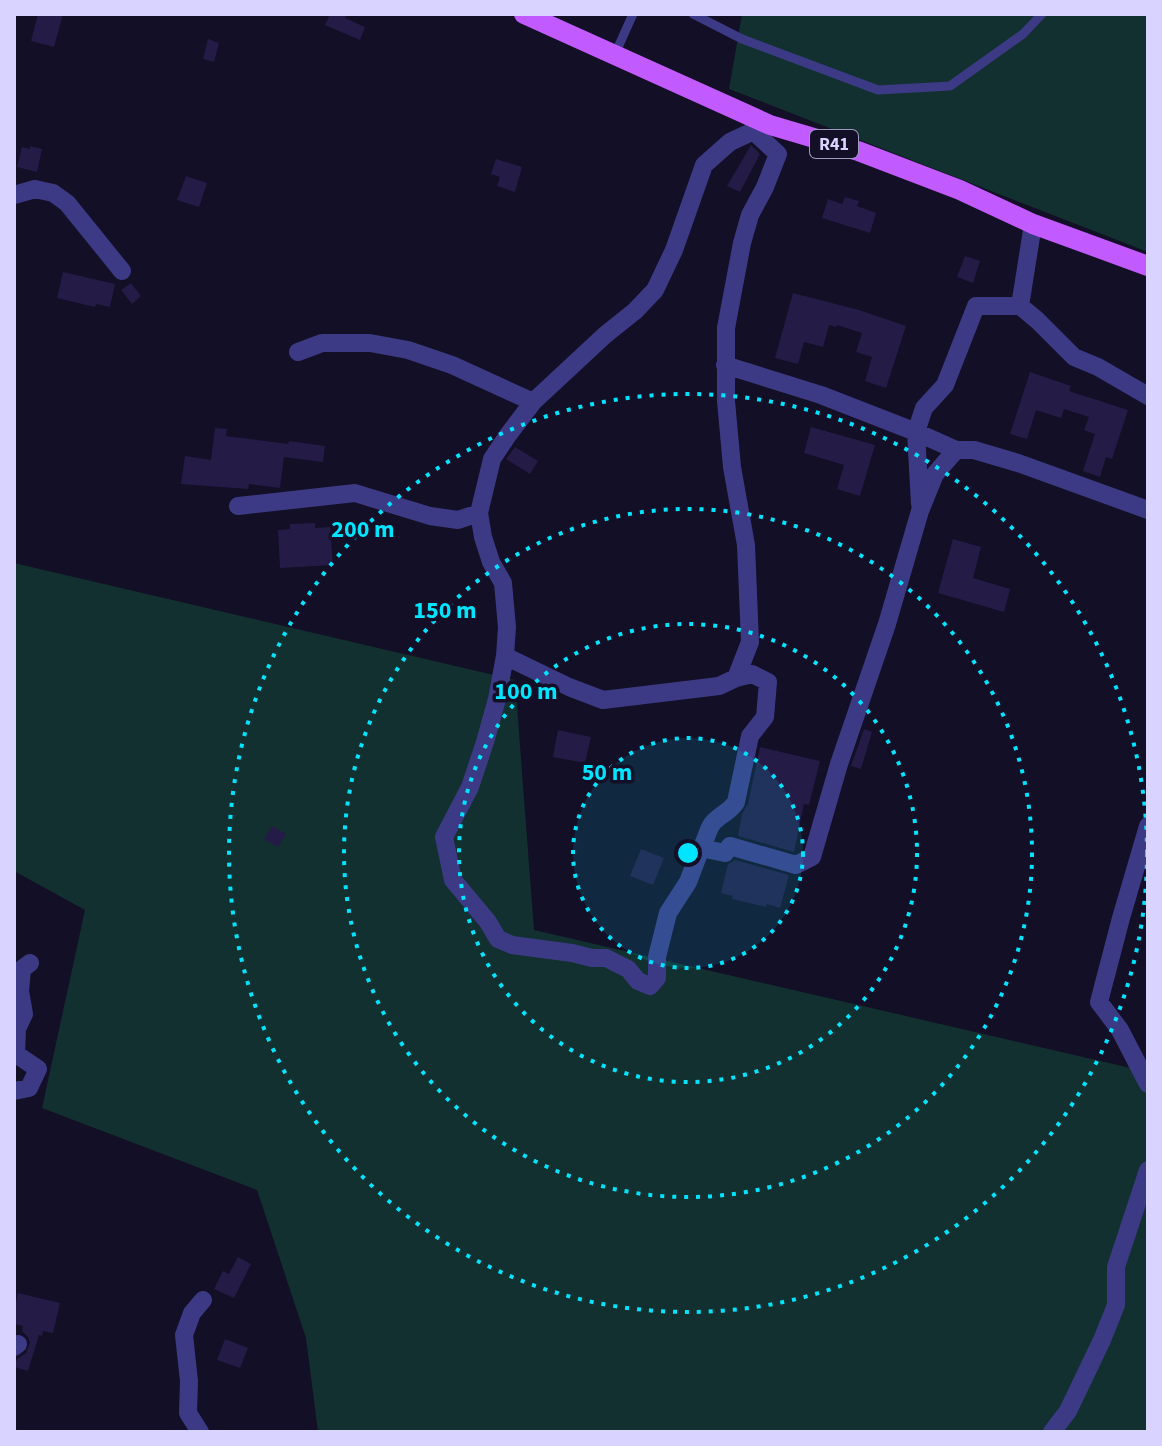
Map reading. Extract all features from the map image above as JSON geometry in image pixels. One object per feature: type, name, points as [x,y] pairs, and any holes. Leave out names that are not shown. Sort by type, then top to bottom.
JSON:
[{"type":"main road","name":"R41","points":[[524,14],[615,54],[761,128],[858,151],[960,190],[1033,224],[1148,266]]},
{"type":"street","points":[[505,656],[603,700],[719,686],[752,674],[768,682],[765,717],[750,736],[736,802],[730,811],[710,826],[688,882],[668,913],[657,957],[657,978],[650,986],[638,981],[628,969],[606,958],[512,945],[498,939],[453,880],[444,837],[470,787],[497,699],[505,656],[507,627],[503,583],[491,562],[479,513],[492,459],[533,402],[655,290],[674,250],[704,165],[730,142],[761,128],[778,154],[750,215],[726,328],[726,401],[732,467],[746,545],[750,642],[736,678]]},
{"type":"street","points":[[14,195],[35,189],[53,193],[67,203],[122,271]]},
{"type":"street","points":[[1020,306],[1033,224]]},
{"type":"street","points":[[920,511],[916,432],[924,408],[945,385],[976,306],[1020,306],[1074,357],[1147,395]]},
{"type":"street","points":[[298,352],[322,343],[370,343],[408,350],[452,365],[533,402]]},
{"type":"street","points":[[725,365],[821,395],[956,450],[988,454],[1148,510]]},
{"type":"street","points":[[701,848],[725,853],[730,846],[796,865],[812,857],[920,511],[935,474],[956,450]]},
{"type":"street","points":[[238,506],[355,493],[430,516],[458,520],[479,513]]},
{"type":"street","points":[[1148,826],[1099,1002],[1120,1030],[1148,1084]]},
{"type":"street","points":[[14,1091],[29,1088],[38,1069],[16,1054],[17,1029],[24,1014],[20,991],[22,969],[30,963]]},
{"type":"street","points":[[1052,1432],[1068,1411],[1116,1305],[1116,1267],[1148,1170]]},
{"type":"street","points":[[200,1432],[188,1413],[189,1381],[184,1335],[192,1313],[203,1300]]},
{"type":"lane","points":[[615,54],[633,14]]},
{"type":"lane","points":[[693,14],[742,39],[878,90],[950,86],[1023,34],[1042,14]]},
{"type":"green space","points":[[742,14],[1148,14],[1148,252],[729,89]]},
{"type":"green space","points":[[14,563],[515,680],[534,930],[1148,1072],[1148,1432],[318,1432],[306,1338],[257,1190],[42,1108],[85,910],[14,871]]},
{"type":"building","points":[[38,14],[63,14],[54,47],[31,41]]},
{"type":"building","points":[[330,14],[347,14],[345,18],[365,27],[360,40],[325,25]]},
{"type":"building","points":[[208,39],[219,43],[214,62],[203,59]]},
{"type":"building","points":[[751,145],[760,154],[740,192],[727,186]]},
{"type":"building","points":[[30,146],[42,149],[37,172],[17,167],[22,147],[30,149]]},
{"type":"building","points":[[496,159],[522,167],[515,192],[497,186],[500,177],[491,174]]},
{"type":"building","points":[[186,176],[207,183],[199,207],[177,200]]},
{"type":"building","points":[[845,197],[859,201],[857,206],[876,213],[870,233],[822,218],[828,199],[842,204]]},
{"type":"building","points":[[965,256],[980,261],[973,283],[957,277]]},
{"type":"building","points":[[63,272],[115,284],[110,307],[96,304],[95,307],[57,298]]},
{"type":"building","points":[[131,283],[141,296],[132,304],[121,290]]},
{"type":"building","points":[[793,293],[906,326],[886,388],[865,381],[872,357],[856,352],[862,333],[837,325],[829,325],[823,347],[804,342],[798,364],[775,358]]},
{"type":"building","points":[[1030,372],[1071,386],[1069,391],[1128,410],[1112,459],[1106,457],[1100,477],[1083,471],[1095,434],[1084,430],[1089,417],[1064,409],[1061,418],[1036,410],[1027,439],[1010,434]]},
{"type":"building","points":[[811,427],[875,445],[860,496],[837,489],[844,465],[804,453]]},
{"type":"building","points":[[215,428],[227,429],[226,436],[325,446],[323,462],[284,457],[280,488],[249,484],[248,489],[181,484],[185,456],[211,460]]},
{"type":"building","points":[[515,447],[538,461],[530,474],[506,459]]},
{"type":"building","points":[[315,523],[315,528],[330,527],[333,565],[280,568],[278,530],[290,529],[290,524]]},
{"type":"building","points":[[953,539],[981,547],[973,578],[1010,589],[1004,612],[938,593]]},
{"type":"building","points":[[864,729],[872,732],[861,769],[851,766]]},
{"type":"building","points":[[558,730],[591,737],[585,763],[553,757]]},
{"type":"building","points":[[760,747],[820,761],[809,805],[804,804],[794,852],[738,836]]},
{"type":"building","points":[[272,826],[286,834],[278,847],[264,839]]},
{"type":"building","points":[[641,849],[664,858],[653,885],[630,876]]},
{"type":"building","points":[[735,860],[789,875],[780,908],[732,899],[733,896],[721,893],[728,864]]},
{"type":"building","points":[[238,1257],[251,1264],[234,1298],[214,1289],[223,1271],[229,1274]]},
{"type":"building","points":[[18,1293],[60,1303],[53,1333],[43,1331],[42,1336],[39,1335],[28,1371],[14,1367],[30,1343],[22,1331],[23,1326],[14,1324]]},
{"type":"building","points":[[225,1339],[248,1348],[240,1368],[217,1360]]}]
